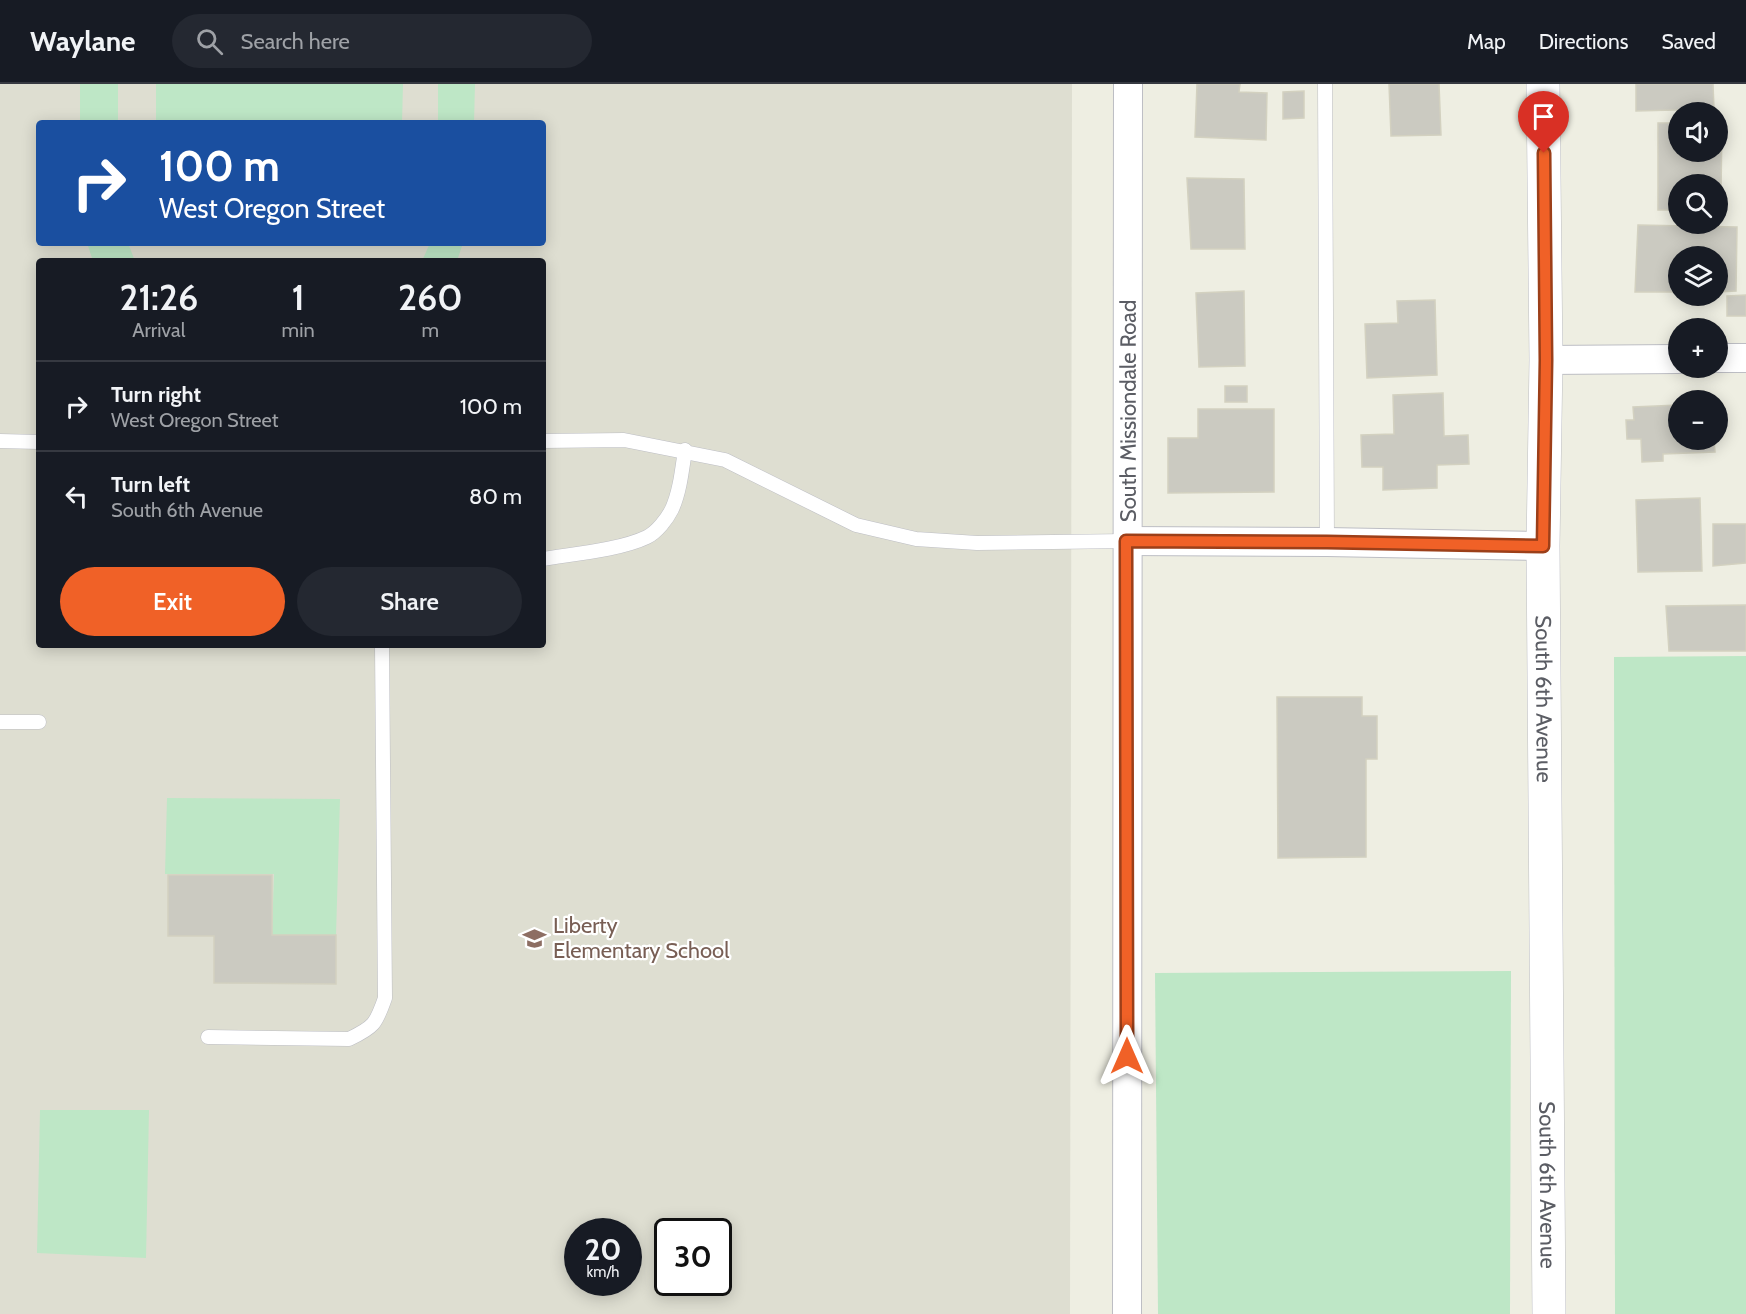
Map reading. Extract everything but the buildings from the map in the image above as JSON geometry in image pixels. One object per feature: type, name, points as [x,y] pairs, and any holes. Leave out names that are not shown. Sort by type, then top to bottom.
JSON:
[{"type":"street","name":"South Missiondale Road","points":[[1127,1314],[1128,84]]},
{"type":"street","name":"South 6th Avenue","points":[[1543,84],[1546,360],[1543,546],[1549,1314]]},
{"type":"street","points":[[1546,360],[1668,358]]},
{"type":"street","points":[[1728,358],[1746,358]]},
{"type":"street","points":[[1126,541],[1543,546]]},
{"type":"lane","points":[[1325,84],[1327,542]]},
{"type":"lane","points":[[546,441],[624,440],[685,450],[725,460],[855,525],[916,538],[976,543],[1126,541]]},
{"type":"lane","points":[[0,441],[36,442]]},
{"type":"lane","points":[[546,558],[621,545],[648,536],[659,528],[671,511],[681,476],[685,450]]},
{"type":"lane","points":[[208,1037],[349,1039],[367,1030],[378,1020],[385,998],[382,648]]},
{"type":"lane","points":[[0,722],[39,722]]},
{"type":"shaded area","name":"Liberty Elementary School","points":[[0,84],[1072,84],[1070,1314],[0,1314]]},
{"type":"green space","points":[[80,84],[118,84],[118,120],[80,120]]},
{"type":"green space","points":[[156,84],[403,84],[402,120],[156,120]]},
{"type":"green space","points":[[438,84],[475,84],[474,120],[438,120]]},
{"type":"green space","points":[[88,246],[129,246],[134,258],[92,258]]},
{"type":"green space","points":[[429,246],[462,246],[458,258],[423,258]]},
{"type":"green space","points":[[1746,656],[1746,1314],[1615,1314],[1614,657]]},
{"type":"green space","points":[[167,798],[340,799],[336,935],[272,935],[274,874],[165,874]]},
{"type":"green space","points":[[1511,971],[1510,1314],[1158,1314],[1155,973]]},
{"type":"green space","points":[[40,1110],[149,1110],[146,1258],[37,1253]]},
{"type":"place","name":"Liberty Elementary School","points":[[535,938]]},
{"type":"route","points":[[1127,1056],[1126,541],[1543,546],[1546,360],[1544,153]]}]
